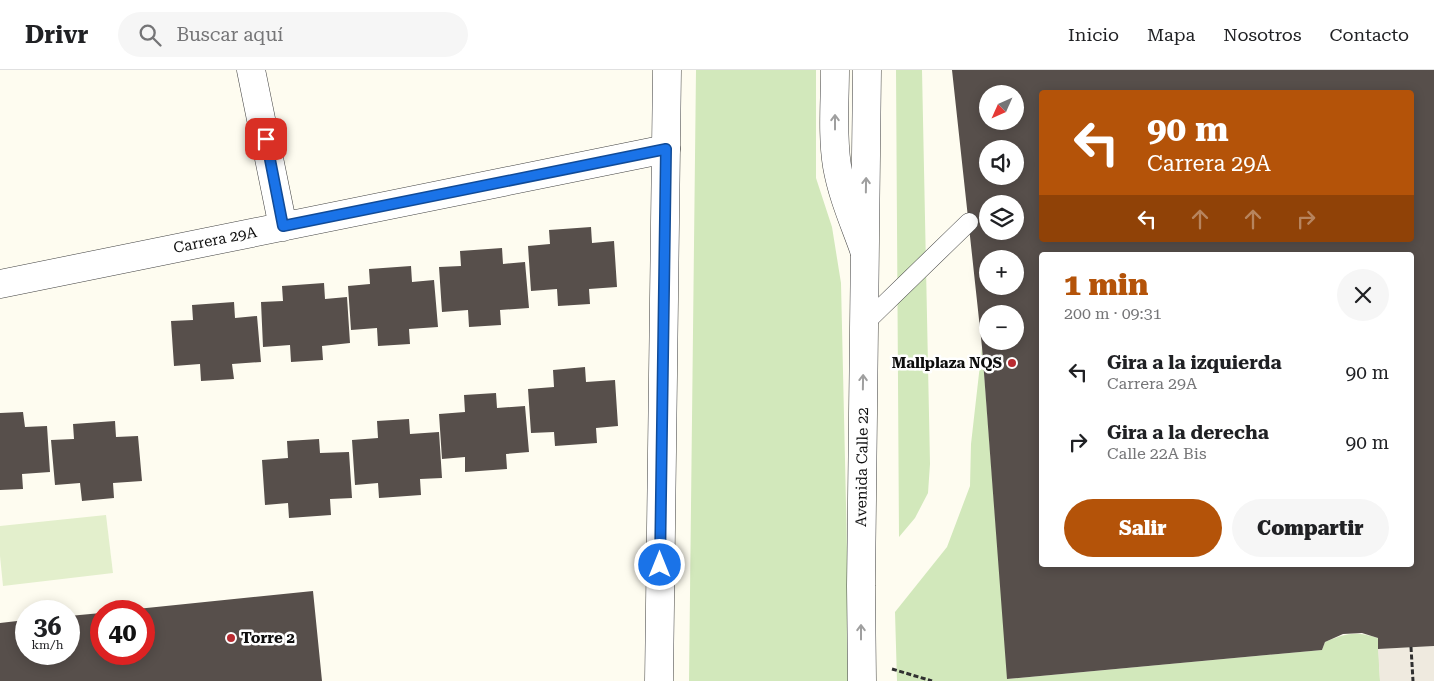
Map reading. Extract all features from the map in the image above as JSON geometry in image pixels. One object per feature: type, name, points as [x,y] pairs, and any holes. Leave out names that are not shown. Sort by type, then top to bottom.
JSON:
[{"type":"street","points":[[251,70],[283,226]]},
{"type":"street","points":[[659,681],[667,70]]},
{"type":"street","name":"Avenida Calle 22","points":[[835,70],[837,165],[843,190],[865,254]]},
{"type":"street","name":"Avenida Calle 22","points":[[861,669],[867,70]]},
{"type":"street","name":"Carrera 29A","points":[[0,284],[666,149]]},
{"type":"lane","points":[[864,324],[969,222]]},
{"type":"path","points":[[1411,647],[1413,681]]},
{"type":"path","points":[[861,669],[882,666],[932,681]]},
{"type":"green space","points":[[696,70],[816,70],[816,178],[832,227],[841,283],[850,681],[689,681]]},
{"type":"green space","points":[[896,70],[922,70],[930,464],[928,493],[915,518],[899,537]]},
{"type":"green space","points":[[982,350],[1008,679],[1322,650],[1325,642],[1345,635],[1363,634],[1378,638],[1380,681],[897,681],[895,612],[947,547],[970,486],[971,444]]},
{"type":"green space","points":[[106,515],[113,573],[3,586],[0,526]]},
{"type":"shaded area","points":[[1434,646],[1434,681],[1380,681],[1378,649]]},
{"type":"building","name":"Mallplaza NQS","points":[[952,70],[1434,70],[1434,646],[1378,649],[1378,638],[1362,633],[1343,634],[1325,642],[1322,650],[1007,679],[982,350],[1024,350],[1024,305],[979,305],[979,319]]},
{"type":"building","points":[[591,227],[592,243],[614,241],[617,287],[589,289],[590,304],[558,306],[557,289],[531,291],[528,246],[550,244],[549,230]]},
{"type":"building","points":[[502,248],[503,264],[525,262],[529,308],[500,310],[501,325],[469,327],[468,310],[442,312],[439,267],[461,266],[460,251]]},
{"type":"building","points":[[411,266],[412,282],[434,280],[438,327],[409,329],[410,344],[378,346],[377,328],[351,330],[348,286],[370,284],[369,269]]},
{"type":"building","points":[[324,283],[325,299],[347,297],[350,343],[322,346],[323,360],[291,362],[290,345],[263,347],[261,302],[283,301],[282,286]]},
{"type":"building","points":[[234,302],[235,318],[257,316],[261,362],[232,364],[234,379],[201,381],[200,364],[174,366],[171,321],[193,320],[192,305]]},
{"type":"building","points":[[585,367],[586,382],[615,380],[618,426],[596,428],[597,443],[555,446],[554,432],[531,433],[528,389],[554,387],[553,370]]},
{"type":"building","points":[[496,393],[497,408],[525,406],[529,452],[506,454],[507,469],[465,472],[465,457],[442,459],[439,414],[465,412],[464,395]]},
{"type":"building","points":[[23,412],[25,427],[47,426],[50,472],[22,474],[23,489],[0,490],[0,413]]},
{"type":"building","points":[[409,419],[410,434],[439,432],[442,478],[420,479],[421,495],[379,498],[378,483],[355,485],[352,440],[378,438],[377,421]]},
{"type":"building","points":[[115,421],[116,437],[138,436],[142,481],[113,483],[114,498],[82,501],[80,483],[55,485],[51,440],[74,439],[73,424]]},
{"type":"building","points":[[319,439],[320,453],[349,452],[352,498],[330,499],[331,515],[289,518],[288,503],[265,505],[262,460],[288,458],[287,441]]},
{"type":"building","name":"Torre 2","points":[[313,591],[322,681],[0,681],[0,623],[15,621],[15,665],[80,665],[80,615],[90,614],[90,665],[155,665],[155,607]]},
{"type":"place","name":"Mallplaza NQS","points":[[1012,363]]},
{"type":"place","name":"Torre 2","points":[[231,638]]},
{"type":"route","points":[[266,139],[283,226],[666,149],[660,565]]}]
